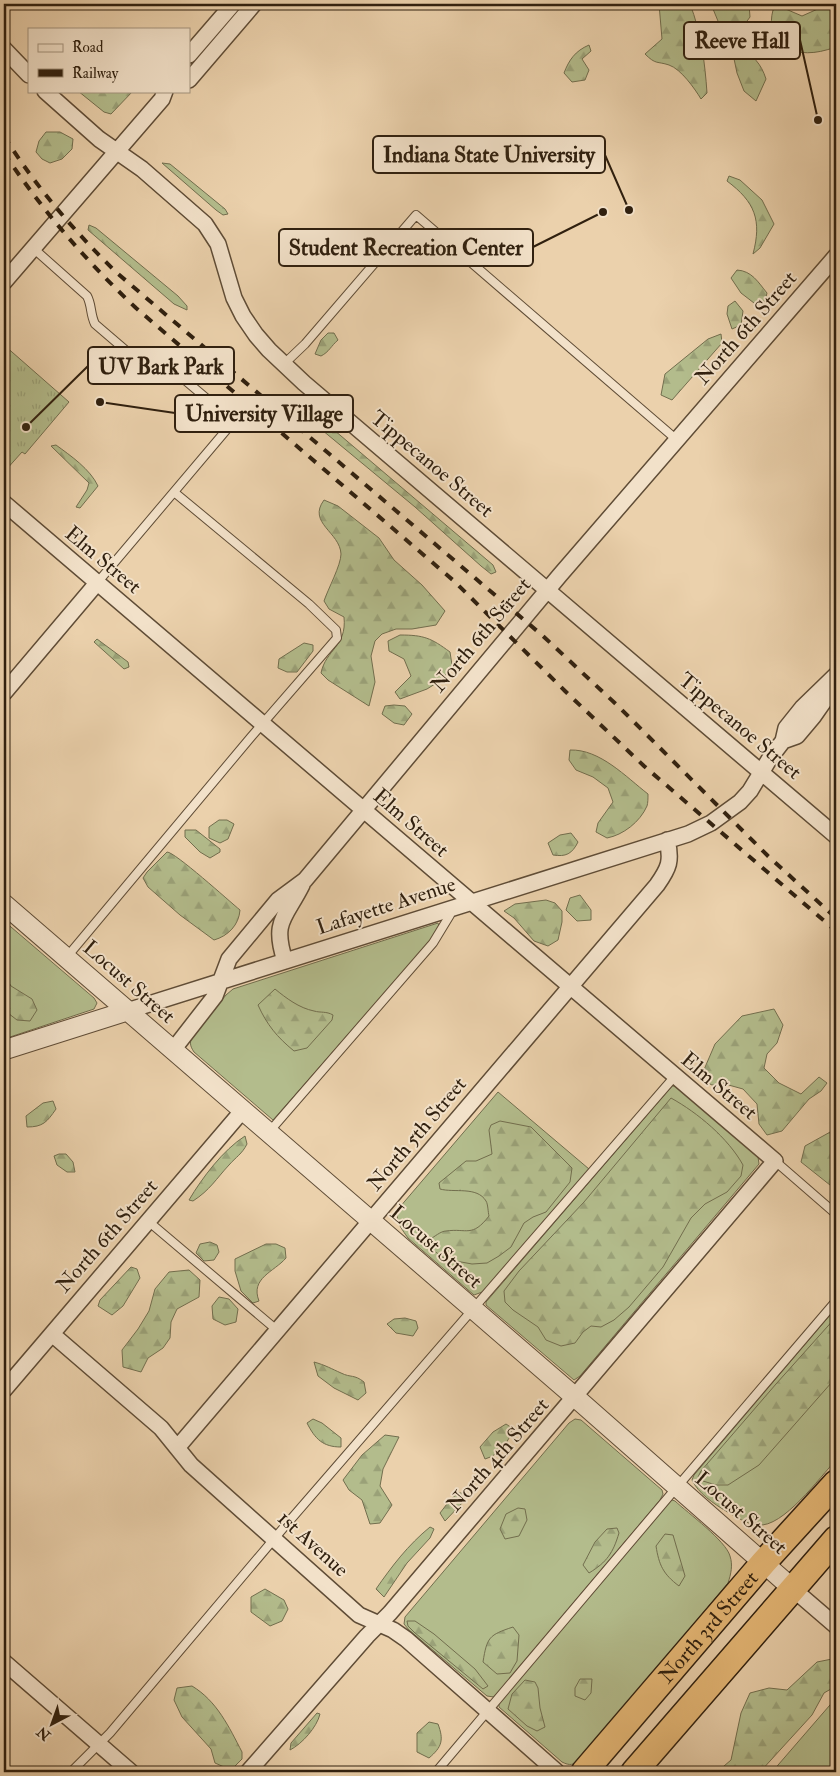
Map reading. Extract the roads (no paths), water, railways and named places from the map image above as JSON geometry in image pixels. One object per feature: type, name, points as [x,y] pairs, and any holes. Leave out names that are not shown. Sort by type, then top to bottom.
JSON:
[{"type":"highway","name":"North 3rd Street","points":[[584,1772],[764,1562],[836,1483]]},
{"type":"highway","name":"North 3rd Street","points":[[634,1772],[836,1539]]},
{"type":"street","points":[[190,54],[233,4]]},
{"type":"street","points":[[190,79],[254,4]]},
{"type":"street","points":[[4,49],[28,74]]},
{"type":"street","name":"Tippecanoe Street","points":[[46,92],[99,139],[142,169],[205,224],[213,234],[224,258],[234,298],[243,316],[256,335],[284,364],[836,836]]},
{"type":"street","points":[[4,282],[167,94]]},
{"type":"street","name":"North 6th Street","points":[[173,1050],[215,996],[229,959],[278,900],[305,880],[547,590],[836,256]]},
{"type":"street","name":"Elm Street","points":[[4,503],[775,1161]]},
{"type":"street","points":[[4,693],[97,583]]},
{"type":"street","points":[[761,772],[783,741],[786,728],[802,708],[836,675]]},
{"type":"street","points":[[783,741],[797,736],[813,717],[836,683]]},
{"type":"street","name":"Lafayette Avenue","points":[[4,1050],[688,834],[740,802],[761,772]]},
{"type":"street","name":"North 5th Street","points":[[177,1448],[657,885],[669,864],[670,855],[667,840]]},
{"type":"street","points":[[285,961],[280,945],[279,928],[305,880]]},
{"type":"street","name":"Locust Street","points":[[4,904],[575,1396],[836,1626]]},
{"type":"street","name":"North 6th Street","points":[[4,1390],[243,1110]]},
{"type":"street","name":"North 4th Street","points":[[248,1772],[390,1613],[775,1161]]},
{"type":"street","name":"1st Avenue","points":[[52,1334],[161,1428],[191,1465],[359,1615],[393,1630],[406,1639],[556,1772]]},
{"type":"street","points":[[4,1662],[131,1772]]},
{"type":"lane","points":[[284,364],[305,344],[416,215],[677,440]]},
{"type":"lane","points":[[33,248],[87,296],[91,304],[92,317],[95,324],[151,372],[178,375],[186,381],[219,409],[228,428],[97,583]]},
{"type":"lane","points":[[66,958],[337,638],[336,630],[309,604],[174,492]]},
{"type":"lane","points":[[269,1132],[432,943],[450,915],[449,909]]},
{"type":"lane","points":[[71,1772],[110,1733],[275,1538],[675,1076]]},
{"type":"lane","name":"Elm Street","points":[[775,1161],[836,1214]]},
{"type":"lane","points":[[148,1222],[278,1331]]},
{"type":"lane","points":[[436,1772],[836,1302]]},
{"type":"railway","points":[[4,136],[56,208],[117,273],[543,636],[619,707],[768,856],[836,918]]},
{"type":"railway","points":[[4,153],[34,195],[66,234],[136,308],[454,581],[644,766],[836,931]]},
{"type":"place","name":"Reeve Hall","points":[[818,120]]},
{"type":"place","name":"Indiana State University","points":[[629,210]]},
{"type":"place","name":"Student Recreation Center","points":[[603,212]]},
{"type":"place","name":"University Village","points":[[100,402]]},
{"type":"place","name":"UV Bark Park","points":[[26,427]]}]
